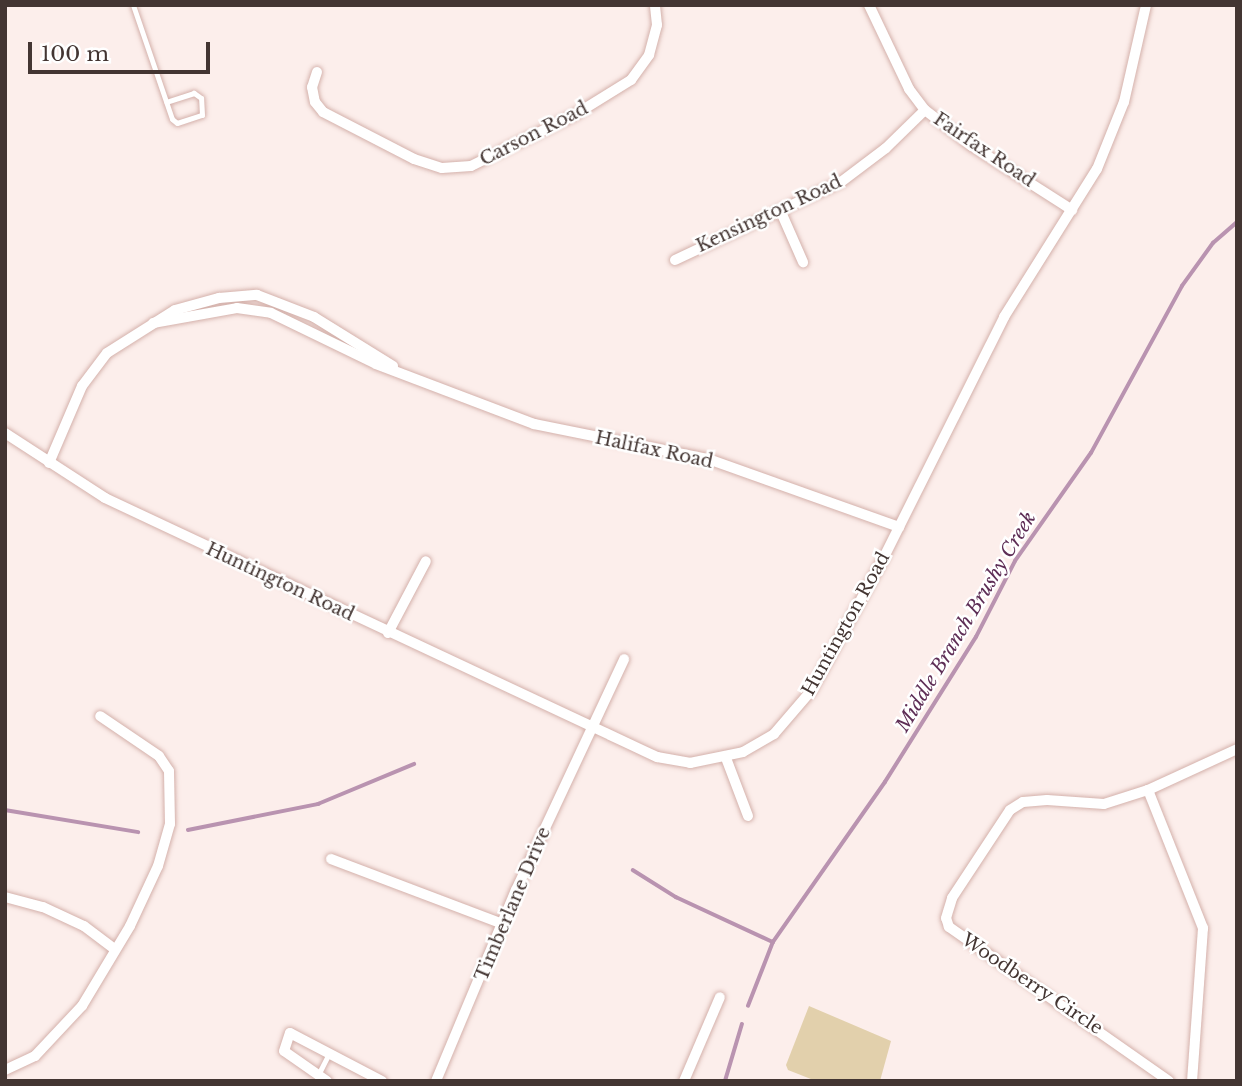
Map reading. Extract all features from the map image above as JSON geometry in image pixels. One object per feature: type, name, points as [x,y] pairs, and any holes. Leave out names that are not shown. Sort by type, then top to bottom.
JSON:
[{"type":"street","name":"Carson Road","points":[[317,72],[312,87],[315,102],[323,112],[414,159],[442,168],[471,166],[576,114],[631,80],[649,55],[657,25],[655,5]]},
{"type":"street","name":"Fairfax Road","points":[[869,5],[909,89],[925,110],[972,146],[1072,209]]},
{"type":"street","name":"Huntington Road","points":[[5,433],[105,498],[657,757],[690,763],[726,758],[774,734],[794,714],[837,645],[1004,317],[1097,169],[1125,102],[1146,5]]},
{"type":"street","name":"Kensington Road","points":[[674,260],[841,182],[886,148],[925,110]]},
{"type":"street","points":[[781,212],[803,262]]},
{"type":"street","name":"Halifax Road","points":[[49,463],[82,386],[107,353],[175,310],[219,298],[257,295],[314,317],[409,376]]},
{"type":"street","name":"Halifax Road","points":[[153,323],[254,309],[409,376],[534,425],[708,459],[899,527]]},
{"type":"street","points":[[388,633],[426,561]]},
{"type":"street","name":"Timberlane Drive","points":[[436,1081],[503,924],[624,659]]},
{"type":"street","points":[[5,1070],[35,1056],[62,1031],[115,949],[158,866],[172,798],[169,771],[159,756],[100,716]]},
{"type":"street","name":"Woodberry Circle","points":[[1169,1081],[963,939],[946,918],[970,866],[1010,810],[1023,802],[1047,800],[1104,804],[1148,790],[1237,750]]},
{"type":"street","points":[[726,758],[748,816]]},
{"type":"street","points":[[1148,790],[1203,928],[1198,1053],[1192,1081]]},
{"type":"street","points":[[331,859],[503,924]]},
{"type":"street","points":[[5,897],[74,921],[115,949]]},
{"type":"street","points":[[684,1081],[720,997]]},
{"type":"street","points":[[323,1078],[284,1051],[285,1040],[290,1033],[330,1051],[382,1081]]},
{"type":"lane","points":[[133,5],[166,102],[177,123],[202,115],[201,98],[194,93],[166,102]]},
{"type":"lane","points":[[323,1078],[330,1051]]},
{"type":"shaded area","points":[[809,1006],[891,1041],[880,1081],[816,1081],[788,1070],[786,1065]]},
{"type":"waterway","name":"Middle Branch Brushy Creek","points":[[748,1006],[773,942],[885,782],[976,637],[1015,561],[1091,453],[1182,286],[1213,243],[1237,222]]},
{"type":"waterway","points":[[188,830],[318,804],[414,764]]},
{"type":"waterway","points":[[5,810],[138,832]]},
{"type":"waterway","points":[[633,870],[676,897],[773,942]]},
{"type":"waterway","name":"Middle Branch Brushy Creek","points":[[725,1081],[742,1024]]}]
